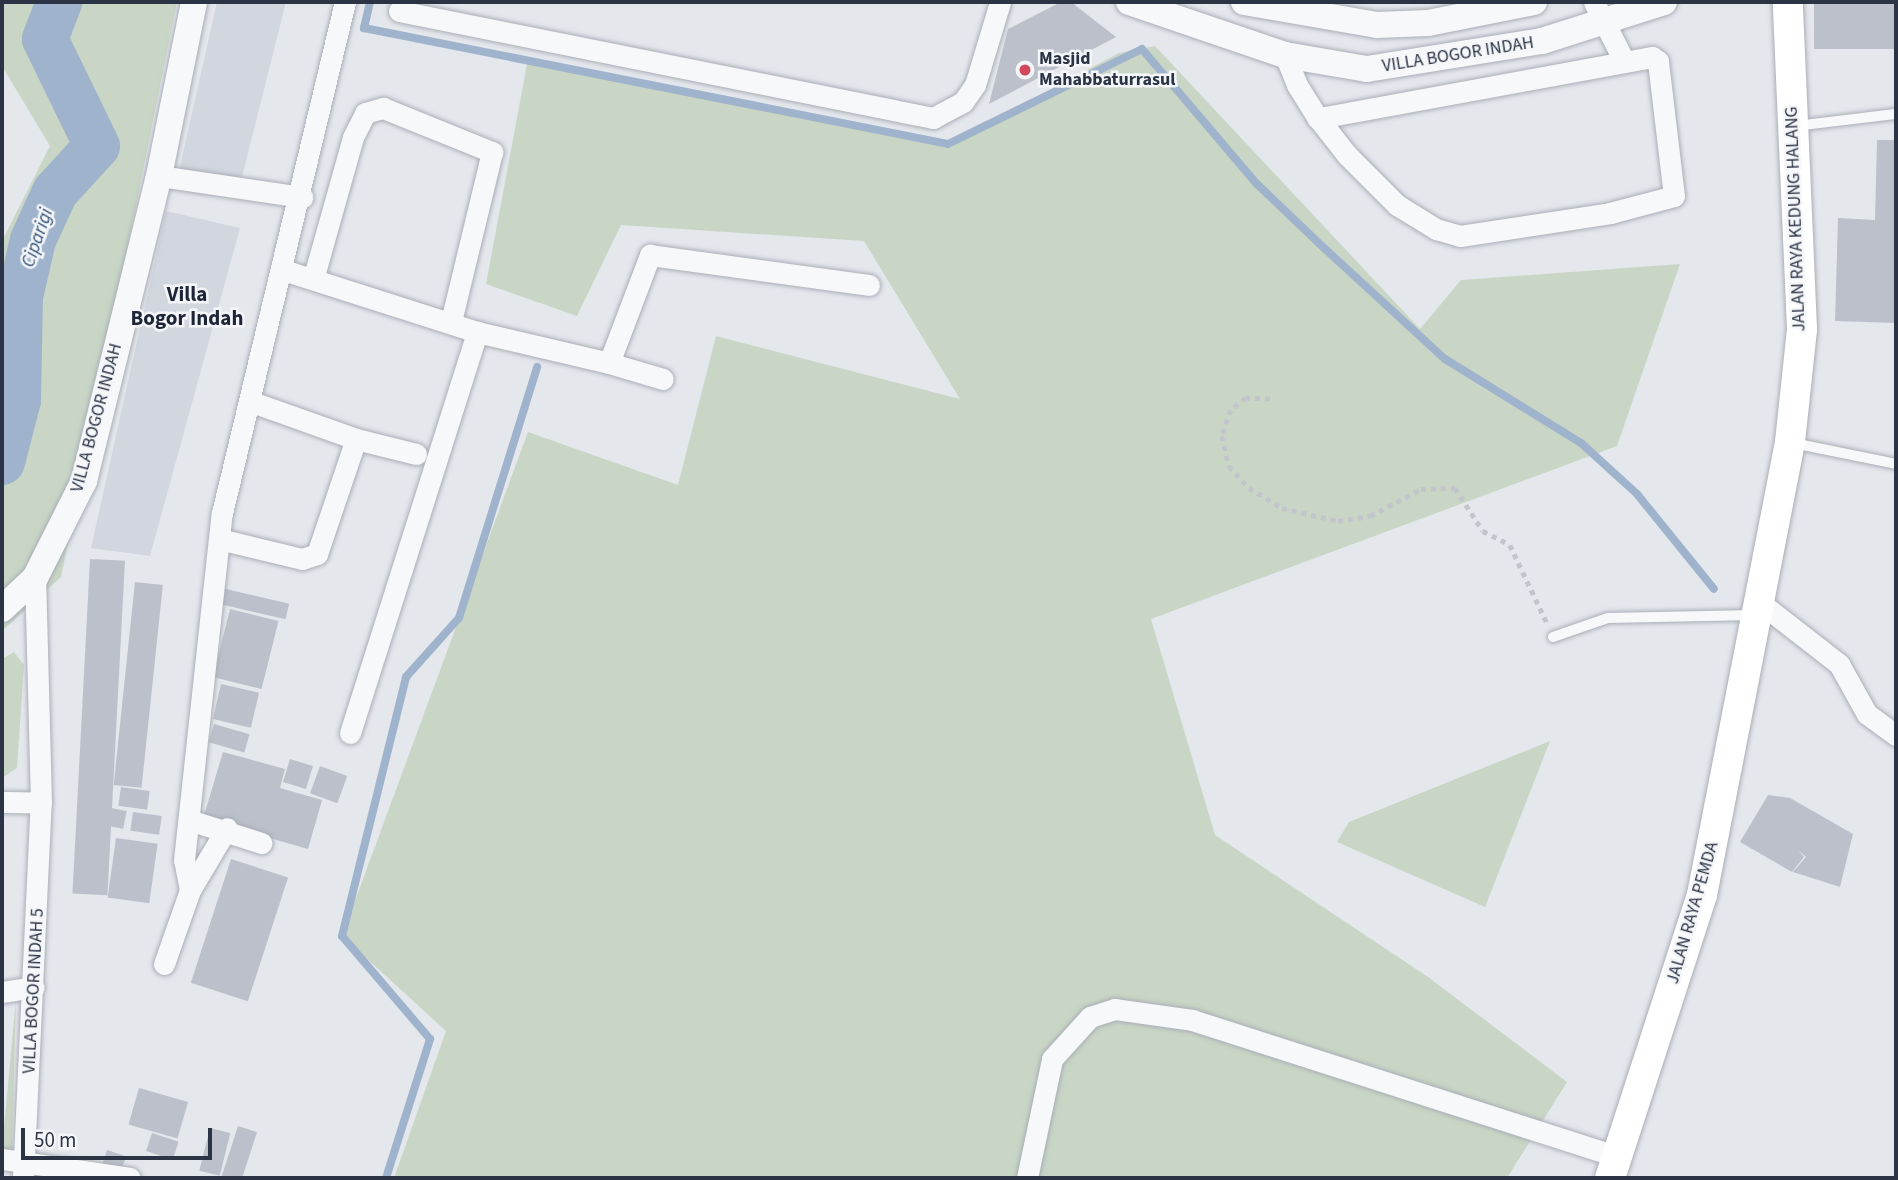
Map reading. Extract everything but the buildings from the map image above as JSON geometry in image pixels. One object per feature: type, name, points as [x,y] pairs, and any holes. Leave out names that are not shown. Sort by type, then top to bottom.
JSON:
[{"type":"main road","name":"JALAN RAYA KEDUNG HALANG","points":[[1756,608],[1790,442],[1802,329],[1788,2]]},
{"type":"main road","name":"JALAN RAYA PEMDA","points":[[1613,1167],[1702,895],[1756,608]]},
{"type":"street","name":"VILLA BOGOR INDAH","points":[[2,609],[35,578],[84,481],[159,176],[194,2]]},
{"type":"street","points":[[190,890],[184,860],[219,539],[302,197],[345,2]]},
{"type":"street","points":[[399,11],[933,118],[964,102],[975,85],[1000,2]]},
{"type":"street","name":"VILLA BOGOR INDAH","points":[[1244,2],[1377,25],[1428,23],[1534,2]]},
{"type":"street","name":"VILLA BOGOR INDAH","points":[[1138,3],[1285,55],[1367,69],[1600,13],[1664,2]]},
{"type":"street","points":[[1600,13],[1623,60]]},
{"type":"street","points":[[1285,55],[1318,118],[1397,205],[1436,229],[1460,236],[1610,214],[1674,196],[1658,61],[1623,60],[1318,118]]},
{"type":"street","points":[[314,276],[353,137],[365,113],[383,108],[492,152],[451,321]]},
{"type":"street","points":[[159,176],[302,197]]},
{"type":"street","points":[[609,363],[650,256],[869,285]]},
{"type":"street","points":[[283,270],[314,276],[477,332],[609,363],[663,379]]},
{"type":"street","points":[[350,733],[477,332]]},
{"type":"street","points":[[252,402],[356,439],[416,454]]},
{"type":"street","points":[[219,539],[302,559],[317,554],[356,439]]},
{"type":"street","name":"VILLA BOGOR INDAH 5","points":[[24,1169],[41,803],[35,578]]},
{"type":"street","points":[[1756,608],[1839,664],[1867,714],[1896,735]]},
{"type":"street","points":[[2,802],[41,803]]},
{"type":"street","points":[[189,820],[227,828],[261,843]]},
{"type":"street","points":[[164,964],[190,890],[227,828]]},
{"type":"street","points":[[2,992],[34,987]]},
{"type":"street","points":[[1027,1178],[1052,1059],[1090,1017],[1115,1009],[1192,1020],[1613,1167]]},
{"type":"street","points":[[2,1159],[24,1169],[130,1178]]},
{"type":"lane","points":[[1792,126],[1896,114]]},
{"type":"lane","points":[[1790,442],[1896,464]]},
{"type":"lane","points":[[1553,636],[1608,618],[1756,608]]},
{"type":"path","points":[[1270,399],[1246,398],[1231,410],[1222,436],[1229,466],[1249,488],[1282,508],[1338,521],[1370,516],[1434,485],[1455,488],[1483,530],[1510,545],[1553,636]]},
{"type":"shaded area","points":[[217,2],[286,2],[242,177],[179,171]]},
{"type":"shaded area","points":[[166,211],[240,228],[150,556],[91,548]]},
{"type":"green space","points":[[2,2],[177,2],[61,577],[2,631],[2,241],[50,146],[2,66]]},
{"type":"green space","points":[[1155,46],[1420,329],[1461,280],[1680,264],[1617,446],[1151,619],[1215,835],[1428,977],[1567,1082],[1507,1178],[394,1178],[446,1031],[342,936],[528,432],[678,485],[716,336],[960,399],[864,241],[621,225],[577,316],[486,284],[527,64],[948,144],[1119,53]]},
{"type":"green space","points":[[14,652],[24,665],[17,768],[2,778],[2,659]]},
{"type":"green space","points":[[1550,741],[1485,907],[1337,842],[1349,822]]},
{"type":"green space","points":[[16,999],[10,1152],[4,1149],[4,1127]]},
{"type":"waterway","name":"Ciparigi","points":[[2,462],[18,400],[20,297],[33,240],[55,192],[97,146],[45,39],[59,2]]},
{"type":"waterway","points":[[370,2],[364,28],[948,144],[1142,49],[1257,184],[1323,247],[1445,359],[1581,443],[1637,494],[1714,589]]},
{"type":"waterway","points":[[386,1178],[430,1039],[342,936],[406,677],[459,618],[537,367]]},
{"type":"place","name":"Masjid Mahabbaturrasul","points":[[1025,70]]},
{"type":"district","name":"Villa Bogor Indah","points":[[187,306]]}]
